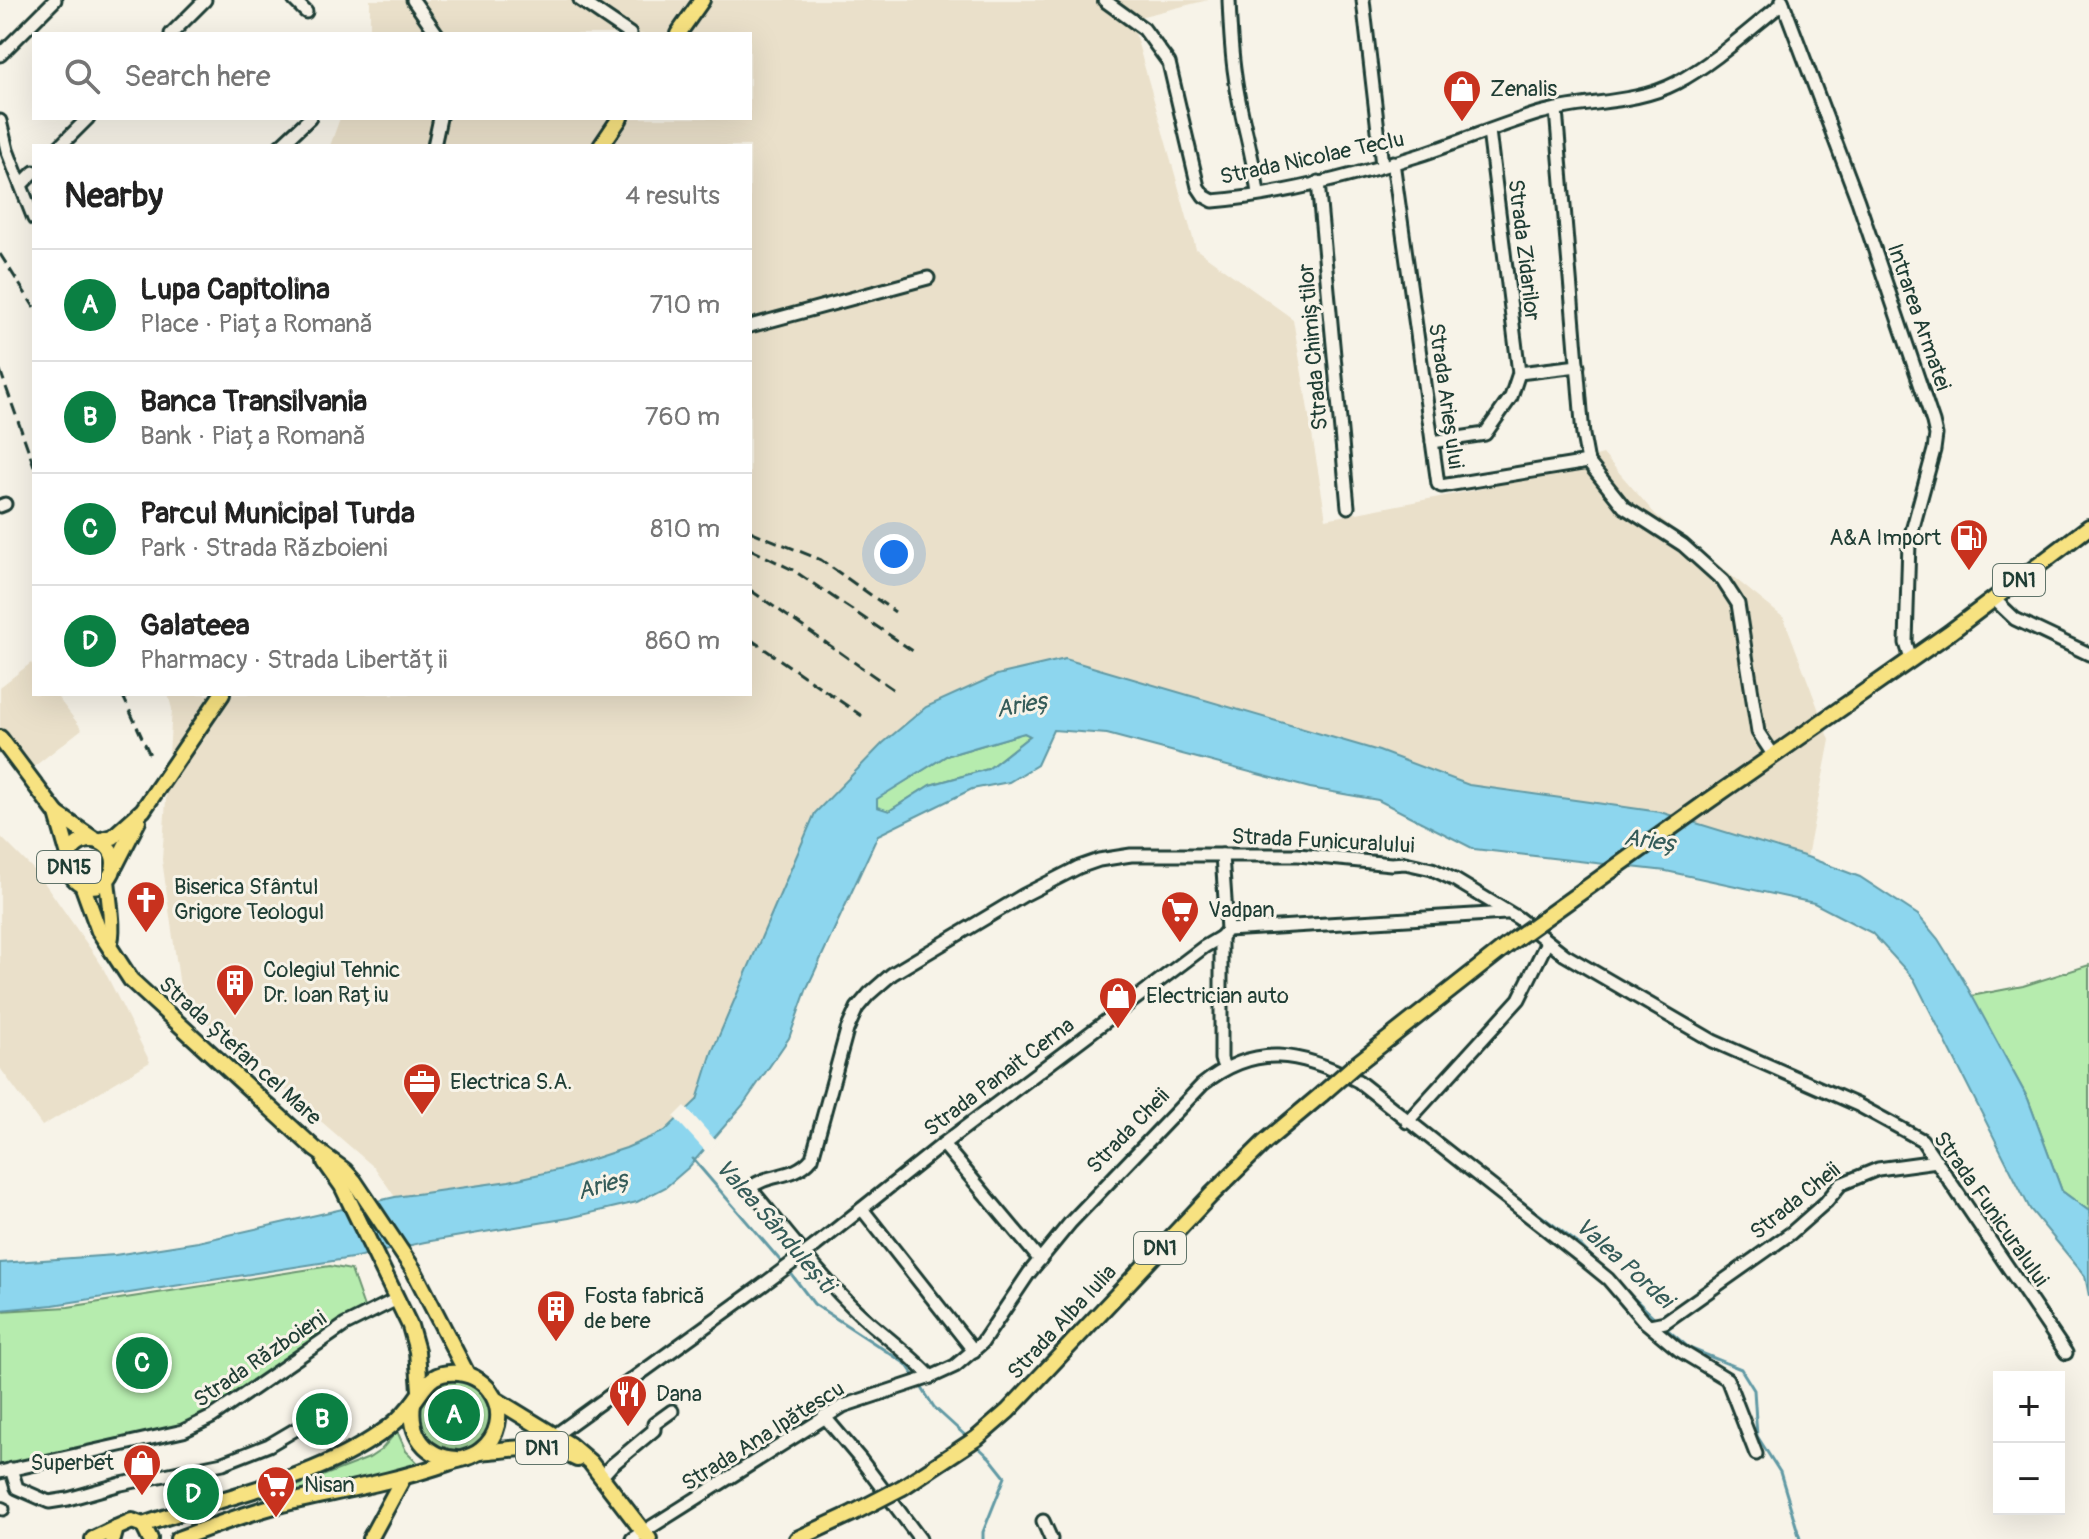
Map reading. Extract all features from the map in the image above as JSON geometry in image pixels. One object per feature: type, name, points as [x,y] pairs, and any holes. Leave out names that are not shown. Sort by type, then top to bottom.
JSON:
[{"type":"main road","points":[[679,32],[702,0]]},
{"type":"main road","points":[[602,144],[619,120]]},
{"type":"main road","name":"DN1","points":[[1774,756],[2089,527]]},
{"type":"main road","points":[[109,876],[143,810],[221,696]]},
{"type":"main road","name":"Strada Ștefan cel Mare","points":[[0,738],[57,814],[96,840]]},
{"type":"main road","name":"Strada Alba Iulia","points":[[797,1539],[903,1487],[977,1438],[1008,1411],[1211,1195],[1265,1142],[1354,1066],[1514,940],[1774,756]]},
{"type":"main road","points":[[96,840],[113,837],[143,810]]},
{"type":"main road","name":"Strada Ștefan cel Mare","points":[[57,814],[69,856],[69,868],[82,884],[99,931],[118,963],[149,998],[315,1149],[348,1183],[413,1269],[467,1374]]},
{"type":"main road","name":"DN15","points":[[69,856],[76,845],[96,840],[110,850],[113,858],[109,876],[108,910],[112,928],[109,945]]},
{"type":"main road","name":"DN15","points":[[82,884],[94,885],[109,876]]},
{"type":"main road","name":"Strada Ștefan cel Mare","points":[[348,1183],[381,1267],[410,1326],[417,1351],[416,1396]]},
{"type":"main road","points":[[93,1539],[114,1533],[132,1521],[147,1532],[352,1451],[390,1427],[416,1396],[441,1374],[467,1374]]},
{"type":"main road","name":"DN1","points":[[467,1374],[488,1388],[495,1399],[498,1414],[497,1428],[480,1452]]},
{"type":"main road","points":[[416,1396],[411,1417],[421,1443],[431,1453],[458,1459]]},
{"type":"main road","name":"DN1","points":[[495,1399],[585,1457],[642,1537]]},
{"type":"main road","name":"DN1","points":[[178,1539],[255,1511],[403,1478],[480,1452],[550,1449],[572,1456],[599,1475]]},
{"type":"main road","points":[[370,1539],[403,1478]]},
{"type":"street","points":[[0,55],[55,0]]},
{"type":"street","points":[[173,32],[205,0]]},
{"type":"street","points":[[294,0],[306,12]]},
{"type":"street","points":[[413,0],[436,32]]},
{"type":"street","points":[[580,0],[627,32]]},
{"type":"street","name":"Strada Nicolae Teclu","points":[[1104,0],[1144,29],[1169,63],[1198,187],[1204,196],[1213,201],[1318,182],[1387,164],[1544,112],[1646,96],[1677,82],[1782,2]]},
{"type":"street","points":[[1229,0],[1234,74],[1253,153],[1258,194]]},
{"type":"street","name":"Strada Arieșului","points":[[1363,0],[1438,484],[1441,486],[1588,462]]},
{"type":"street","name":"Intrarea Armatei","points":[[1782,2],[1858,201],[1936,435],[1909,542],[1906,643],[1911,659]]},
{"type":"street","points":[[1556,110],[1583,435],[1588,462],[1624,507],[1683,545],[1734,595],[1758,732],[1774,756]]},
{"type":"street","points":[[62,144],[86,120]]},
{"type":"street","points":[[286,144],[308,120]]},
{"type":"street","points":[[434,144],[440,120]]},
{"type":"street","points":[[0,121],[7,150],[32,214]]},
{"type":"street","name":"Strada Zidarilor","points":[[1489,131],[1519,373]]},
{"type":"street","points":[[21,185],[32,174]]},
{"type":"street","name":"Strada Chimiștilor","points":[[1318,182],[1348,507]]},
{"type":"street","points":[[752,325],[928,278]]},
{"type":"street","points":[[1432,442],[1485,434],[1511,397],[1519,373],[1578,366]]},
{"type":"street","points":[[1994,599],[2015,619],[2089,654]]},
{"type":"street","name":"Strada Funicuralului","points":[[928,1378],[829,1282],[750,1188],[759,1182],[791,1174],[812,1158],[847,1030],[857,1008],[892,974],[1024,895],[1079,867],[1131,855],[1298,855],[1405,863],[1432,869],[1455,880],[1547,942],[1713,1041],[1906,1129],[1922,1140],[2066,1353]]},
{"type":"street","points":[[1222,855],[1221,1059],[1224,1067]]},
{"type":"street","points":[[1224,934],[1507,913]]},
{"type":"street","name":"Strada Panait Cerna","points":[[554,1436],[815,1246],[943,1144],[1224,934]]},
{"type":"street","points":[[1407,1122],[1519,999],[1547,942]]},
{"type":"street","name":"Strada Cheii","points":[[908,1383],[955,1366],[974,1351],[1040,1260],[1103,1186],[1202,1085],[1224,1067],[1257,1057],[1288,1057],[1328,1066],[1358,1081],[1608,1279],[1636,1314],[1679,1350],[1727,1379],[1756,1454]]},
{"type":"street","points":[[943,1144],[1040,1260]]},
{"type":"street","name":"Strada Cheii","points":[[1650,1325],[1665,1322],[1791,1233],[1841,1184],[1878,1169],[1937,1161]]},
{"type":"street","points":[[862,1209],[974,1351]]},
{"type":"street","name":"Strada Războieni","points":[[6,1470],[183,1431],[212,1417],[345,1325],[397,1299]]},
{"type":"street","name":"Strada Ana Ipătescu","points":[[642,1537],[824,1416],[859,1399],[908,1383]]},
{"type":"street","points":[[599,1475],[654,1430],[654,1424],[672,1411]]},
{"type":"street","points":[[824,1416],[920,1539]]},
{"type":"street","points":[[6,1470],[17,1488],[49,1502],[223,1463],[269,1445],[303,1425]]},
{"type":"street","points":[[1043,1521],[1051,1539]]},
{"type":"shaded area","points":[[370,0],[1208,0],[1131,19],[1196,249],[1293,319],[1326,519],[1480,489],[1603,454],[1655,514],[1784,618],[1830,740],[1807,857],[1660,812],[1469,785],[1379,751],[997,675],[926,707],[883,743],[815,813],[712,1052],[697,1100],[665,1131],[626,1148],[562,1169],[509,1181],[395,1197],[375,1168],[182,1001],[162,860],[172,709],[169,696],[752,696],[752,144],[331,144],[339,120],[752,120],[752,32],[370,32]]},
{"type":"shaded area","points":[[31,663],[32,696],[57,696],[82,729],[31,769],[0,728],[0,687]]},
{"type":"shaded area","points":[[0,836],[39,875],[101,964],[150,1062],[42,1126],[0,1068]]},
{"type":"green space","points":[[1024,733],[1031,735],[988,769],[930,785],[889,811],[877,808],[876,799],[946,756]]},
{"type":"green space","points":[[2089,965],[2089,1211],[2062,1191],[2028,1099],[1971,996],[2023,986]]},
{"type":"green space","points":[[330,1266],[351,1270],[364,1307],[211,1415],[184,1427],[0,1466],[0,1311],[68,1307]]},
{"type":"green space","points":[[446,1377],[474,1381],[493,1402],[493,1431],[465,1455],[436,1452],[415,1421],[422,1393]]},
{"type":"green space","points":[[397,1431],[406,1451],[422,1467],[264,1503],[263,1499],[369,1458],[381,1450]]},
{"type":"water","name":"Arieș","points":[[1065,659],[1379,751],[1469,785],[1660,812],[1807,857],[1860,877],[1918,915],[1938,939],[1964,981],[2028,1099],[2062,1191],[2089,1211],[2089,1296],[2085,1276],[2030,1209],[1914,979],[1872,933],[1814,903],[1666,871],[1474,849],[1378,800],[1310,788],[1107,734],[1053,730],[1037,765],[1009,782],[972,789],[878,835],[807,988],[789,1038],[743,1105],[689,1167],[666,1187],[637,1202],[569,1218],[425,1242],[352,1258],[53,1305],[0,1310],[0,1263],[115,1255],[198,1242],[395,1197],[509,1181],[562,1169],[626,1148],[665,1131],[697,1100],[712,1052],[815,813],[883,743],[926,707],[997,675]],"holes":[[[1024,733],[1030,736],[988,769],[930,785],[889,811],[877,807],[877,799],[946,756]]]},
{"type":"pier","points":[[685,1106],[717,1142],[707,1153],[674,1117]]},
{"type":"waterway","name":"Valea Sândulești","points":[[693,1159],[784,1265]]},
{"type":"waterway","name":"Valea Pordei","points":[[1471,1163],[1580,1245],[1603,1268]]},
{"type":"waterway","name":"Valea Sândulești","points":[[789,1271],[814,1304],[906,1364],[916,1378]]},
{"type":"waterway","name":"Valea Pordei","points":[[1620,1285],[1658,1321]]},
{"type":"waterway","name":"Valea Pordei","points":[[1663,1326],[1689,1348],[1741,1369],[1754,1390],[1757,1436],[1780,1472],[1800,1539]]},
{"type":"waterway","name":"Valea Sândulești","points":[[920,1385],[934,1407],[968,1438]]},
{"type":"waterway","name":"Valea Sândulești","points":[[977,1446],[1005,1477],[983,1539]]},
{"type":"railway","points":[[0,254],[32,304]]},
{"type":"railway","points":[[0,370],[32,460]]},
{"type":"railway","points":[[752,532],[821,560],[895,612]]},
{"type":"railway","points":[[752,550],[793,570],[913,651]]},
{"type":"railway","points":[[752,591],[894,690]]},
{"type":"railway","points":[[752,640],[862,716]]},
{"type":"railway","points":[[123,696],[151,757]]},
{"type":"place","name":"Zenalis","points":[[1462,123]]},
{"type":"place","name":"A&A Import","points":[[1969,572]]},
{"type":"place","name":"Biserica Sfântul Grigore Teologul","points":[[146,934]]},
{"type":"place","name":"Vadpan","points":[[1180,944]]},
{"type":"place","name":"Colegiul Tehnic Dr. Ioan Rațiu","points":[[235,1017]]},
{"type":"place","name":"Electrician auto","points":[[1118,1030]]},
{"type":"place","name":"Electrica S.A.","points":[[422,1116]]},
{"type":"place","name":"Fosta fabrică de bere","points":[[556,1343]]},
{"type":"place","name":"Parcul Municipal Turda","points":[[142,1363]]},
{"type":"place","name":"Lupa Capitolina","points":[[454,1415]]},
{"type":"place","name":"Banca Transilvania","points":[[322,1419]]},
{"type":"place","name":"Dana","points":[[628,1428]]},
{"type":"place","name":"Galateea","points":[[193,1494]]},
{"type":"place","name":"Superbet","points":[[142,1497]]},
{"type":"place","name":"Nisan","points":[[276,1519]]}]
